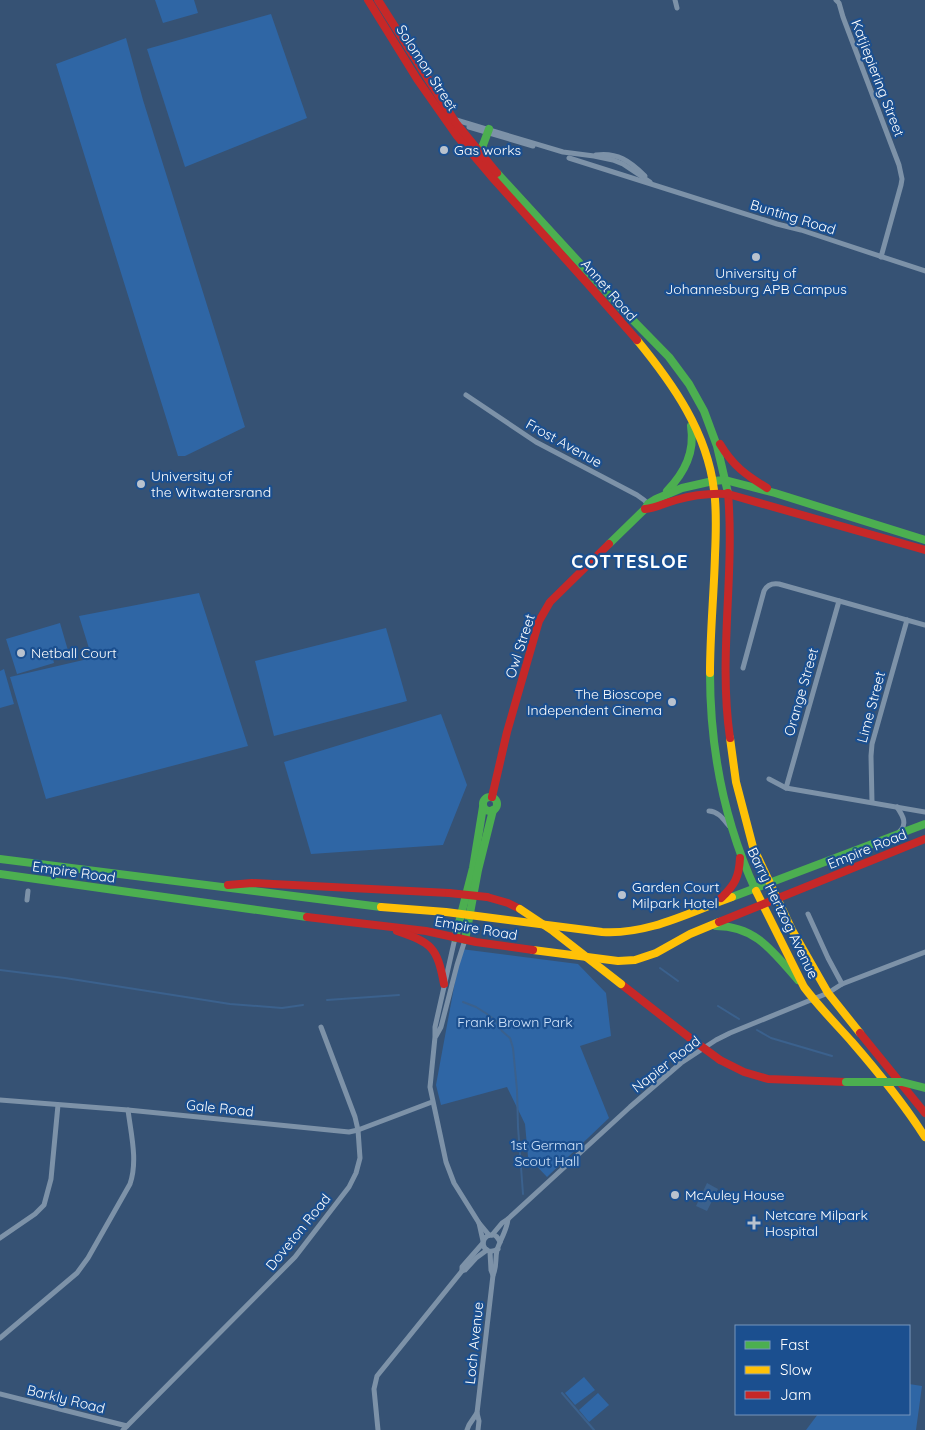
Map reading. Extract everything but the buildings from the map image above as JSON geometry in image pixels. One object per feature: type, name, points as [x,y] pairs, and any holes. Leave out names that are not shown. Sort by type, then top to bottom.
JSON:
[{"type":"main road","name":"Solomon Street","points":[[368,0],[451,122]]},
{"type":"main road","name":"Solomon Street","points":[[378,0],[451,122]]},
{"type":"main road","name":"Annet Road","points":[[451,122],[480,153],[536,228],[583,277],[660,369],[687,409],[701,442],[713,481]]},
{"type":"main road","name":"Annet Road","points":[[451,122],[501,182],[543,221],[621,308],[674,363],[693,390],[713,431],[725,480]]},
{"type":"main road","points":[[480,153],[488,131]]},
{"type":"main road","points":[[536,228],[543,221]]},
{"type":"main road","points":[[664,494],[682,475],[691,455],[693,433],[687,409]]},
{"type":"main road","points":[[713,431],[726,455],[742,473],[775,493]]},
{"type":"main road","points":[[713,481],[725,480],[775,493],[925,540]]},
{"type":"main road","name":"Barry Hertzog Avenue","points":[[725,480],[728,494],[730,530],[725,655],[727,721],[736,782],[753,847],[803,950],[828,993],[925,1113]]},
{"type":"main road","name":"Owl Street","points":[[492,797],[507,732],[539,621],[545,610],[560,592],[664,494],[713,481]]},
{"type":"main road","name":"Barry Hertzog Avenue","points":[[713,481],[716,545],[710,688],[714,743],[731,828],[754,888],[804,987],[853,1043],[911,1115],[925,1137]]},
{"type":"main road","points":[[715,493],[728,494],[925,550]]},
{"type":"main road","name":"Owl Street","points":[[648,508],[679,499],[715,493]]},
{"type":"main road","points":[[455,938],[473,868],[483,802],[486,798],[492,797],[497,803],[490,819],[478,870],[465,940]]},
{"type":"main road","points":[[483,806],[488,811],[493,810]]},
{"type":"main road","name":"Empire Road","points":[[0,859],[375,907],[461,914],[602,932],[626,933],[649,927],[925,824]]},
{"type":"main road","name":"Empire Road","points":[[0,874],[426,931],[465,940],[556,954],[629,961],[656,953],[706,927],[925,840]]},
{"type":"main road","points":[[716,902],[731,889],[738,878],[740,854]]},
{"type":"main road","points":[[223,887],[252,883],[449,893],[487,897],[508,903],[553,931],[720,1060],[744,1072],[768,1079],[902,1082],[925,1088]]},
{"type":"main road","points":[[706,927],[729,925],[751,933],[770,949],[804,987]]},
{"type":"main road","points":[[383,926],[422,940],[433,948],[439,960],[444,984]]},
{"type":"street","points":[[675,0],[677,8]]},
{"type":"street","name":"Katjiepiering Street","points":[[838,1],[901,174],[901,185],[881,257]]},
{"type":"street","name":"Bunting Road","points":[[451,122],[559,151],[607,158],[620,163],[654,185]]},
{"type":"street","name":"Bunting Road","points":[[488,131],[569,158],[608,167],[654,185],[801,230],[925,271]]},
{"type":"street","name":"Frost Avenue","points":[[466,395],[536,442],[637,495],[644,500],[648,508]]},
{"type":"street","points":[[743,668],[764,592],[771,584],[779,584],[925,626]]},
{"type":"street","name":"Orange Street","points":[[786,788],[839,602]]},
{"type":"street","name":"Lime Street","points":[[872,802],[872,744],[907,620]]},
{"type":"street","points":[[770,779],[786,788],[925,812]]},
{"type":"street","points":[[896,835],[903,828],[904,822],[902,814],[897,807]]},
{"type":"street","points":[[709,811],[714,811],[718,814],[731,828]]},
{"type":"street","points":[[27,900],[28,891]]},
{"type":"street","points":[[808,914],[842,984]]},
{"type":"street","points":[[378,1430],[374,1389],[377,1376],[462,1271],[476,1258],[488,1251],[498,1249],[500,1242],[497,1237],[491,1235],[479,1223],[450,1175],[432,1102],[430,1079],[435,1037],[434,1027],[455,938]]},
{"type":"street","points":[[435,1037],[441,1028],[465,940]]},
{"type":"street","name":"Napier Road","points":[[491,1235],[630,1107],[681,1063],[704,1047],[730,1032],[828,993],[842,984],[925,952]]},
{"type":"street","name":"Doveton Road","points":[[125,1428],[295,1257],[349,1186],[356,1173],[360,1158],[355,1117],[321,1026]]},
{"type":"street","name":"Gale Road","points":[[0,1100],[128,1110],[349,1132],[432,1102]]},
{"type":"street","points":[[0,1238],[35,1214],[44,1205],[51,1179],[58,1105]]},
{"type":"street","points":[[0,1338],[77,1273],[95,1246],[133,1176],[134,1165],[128,1110]]},
{"type":"street","name":"Napier Road","points":[[500,1242],[508,1219]]},
{"type":"street","points":[[479,1223],[483,1242],[488,1251]]},
{"type":"street","points":[[462,1271],[462,1268],[487,1236],[491,1235]]},
{"type":"street","name":"Loch Avenue","points":[[478,1430],[479,1421],[477,1413],[493,1275],[498,1249]]},
{"type":"street","name":"Loch Avenue","points":[[488,1251],[493,1275]]},
{"type":"street","name":"Barkly Road","points":[[0,1394],[125,1428]]},
{"type":"street","name":"Loch Avenue","points":[[467,1430],[477,1413]]},
{"type":"green space","points":[[155,0],[194,0],[198,13],[163,23]]},
{"type":"green space","points":[[271,14],[307,118],[185,167],[147,49]]},
{"type":"green space","points":[[126,38],[143,100],[245,427],[185,456],[178,456],[56,64]]},
{"type":"green space","points":[[199,593],[248,746],[46,799],[10,677],[92,658],[79,616]]},
{"type":"green space","points":[[60,623],[69,654],[53,659],[54,663],[17,674],[6,639]]},
{"type":"green space","points":[[386,628],[407,701],[274,736],[255,661]]},
{"type":"green space","points":[[4,669],[14,704],[0,708],[0,671]]},
{"type":"green space","points":[[441,714],[467,785],[443,845],[311,854],[284,762]]},
{"type":"green space","name":"Frank Brown Park","points":[[461,949],[578,964],[606,993],[611,1036],[580,1046],[609,1118],[547,1177],[528,1157],[525,1124],[507,1087],[441,1105],[436,1085]]},
{"type":"green space","points":[[584,1377],[595,1390],[575,1405],[565,1393]]},
{"type":"green space","points":[[910,1384],[922,1386],[916,1430],[806,1430],[817,1415],[910,1415]]},
{"type":"green space","points":[[598,1393],[609,1405],[589,1422],[579,1410]]},
{"type":"shaded area","points":[[707,1183],[718,1189],[707,1211],[696,1206]]},
{"type":"waterway","points":[[660,968],[678,981]]},
{"type":"waterway","points":[[0,970],[65,978],[230,1004],[282,1008],[303,1005]]},
{"type":"waterway","points":[[327,1000],[399,995]]},
{"type":"waterway","points":[[463,1002],[487,1014],[496,1021],[502,1031],[510,1038],[513,1048],[517,1090],[523,1194]]},
{"type":"waterway","points":[[718,1006],[739,1019]]},
{"type":"waterway","points":[[757,1030],[771,1038],[832,1056]]},
{"type":"waterway","points":[[562,1393],[594,1430]]},
{"type":"traffic: fast","points":[[480,153],[489,129]]},
{"type":"traffic: fast","points":[[497,173],[621,308],[669,357],[689,384],[704,411],[717,446],[728,493]]},
{"type":"traffic: fast","points":[[667,491],[684,469],[690,453],[691,426]]},
{"type":"traffic: fast","points":[[609,544],[648,504],[656,499],[682,488],[725,480],[775,493],[925,540]]},
{"type":"traffic: fast","points":[[710,673],[713,729],[721,785],[735,839],[756,891]]},
{"type":"traffic: fast","points":[[490,797],[495,799],[497,804],[495,809],[490,811],[485,809],[483,804],[485,799],[490,797]]},
{"type":"traffic: fast","points":[[455,938],[473,868],[483,807]]},
{"type":"traffic: fast","points":[[465,940],[478,870],[493,810]]},
{"type":"traffic: fast","points":[[732,897],[925,824]]},
{"type":"traffic: fast","points":[[0,859],[381,907]]},
{"type":"traffic: fast","points":[[0,874],[307,917]]},
{"type":"traffic: fast","points":[[716,926],[742,930],[763,942],[798,980]]},
{"type":"traffic: fast","points":[[846,1082],[902,1082],[925,1088]]},
{"type":"traffic: slow","points":[[637,340],[663,374],[686,410],[704,448],[710,469],[715,498],[716,522],[710,673]]},
{"type":"traffic: slow","points":[[730,738],[736,782],[753,847],[792,930],[828,993],[860,1033]]},
{"type":"traffic: slow","points":[[756,891],[804,987],[881,1077],[925,1137]]},
{"type":"traffic: slow","points":[[381,907],[446,912],[602,932],[619,932],[652,926],[732,897]]},
{"type":"traffic: slow","points":[[520,909],[553,931],[621,984]]},
{"type":"traffic: slow","points":[[533,950],[618,961],[635,960],[656,953],[690,934],[719,922]]},
{"type":"traffic: jam","points":[[368,0],[417,79],[457,136],[637,340]]},
{"type":"traffic: jam","points":[[378,0],[456,123],[497,173]]},
{"type":"traffic: jam","points":[[720,444],[740,469],[767,488]]},
{"type":"traffic: jam","points":[[728,493],[730,554],[726,677],[730,738]]},
{"type":"traffic: jam","points":[[645,509],[657,507],[682,498],[728,494],[925,550]]},
{"type":"traffic: jam","points":[[492,797],[507,732],[539,621],[550,602],[609,544]]},
{"type":"traffic: jam","points":[[719,922],[925,839]]},
{"type":"traffic: jam","points":[[721,898],[730,889],[735,880],[739,870],[740,858]]},
{"type":"traffic: jam","points":[[228,885],[252,883],[449,893]]},
{"type":"traffic: jam","points":[[449,893],[487,897]]},
{"type":"traffic: jam","points":[[487,897],[508,903],[520,909]]},
{"type":"traffic: jam","points":[[307,917],[426,931],[476,942],[533,950]]},
{"type":"traffic: jam","points":[[397,931],[418,939],[431,948],[439,962],[444,984]]},
{"type":"traffic: jam","points":[[621,984],[690,1038]]},
{"type":"traffic: jam","points":[[860,1033],[925,1113]]},
{"type":"traffic: jam","points":[[690,1038],[720,1060]]},
{"type":"traffic: jam","points":[[720,1060],[744,1072],[768,1079],[846,1082]]},
{"type":"place","name":"Gas works","points":[[444,150]]},
{"type":"place","name":"University of Johannesburg APB Campus","points":[[756,257]]},
{"type":"place","name":"University of the Witwatersrand","points":[[141,484]]},
{"type":"place","name":"Netball Court","points":[[21,653]]},
{"type":"place","name":"The Bioscope Independent Cinema","points":[[672,702]]},
{"type":"place","name":"Garden Court Milpark Hotel","points":[[622,895]]},
{"type":"place","name":"McAuley House","points":[[675,1195]]},
{"type":"place","name":"Netcare Milpark Hospital","points":[[754,1223]]},
{"type":"district","name":"COTTESLOE","points":[[630,561]]},
{"type":"park label","name":"1st German Scout Hall","points":[[547,1154]]}]
